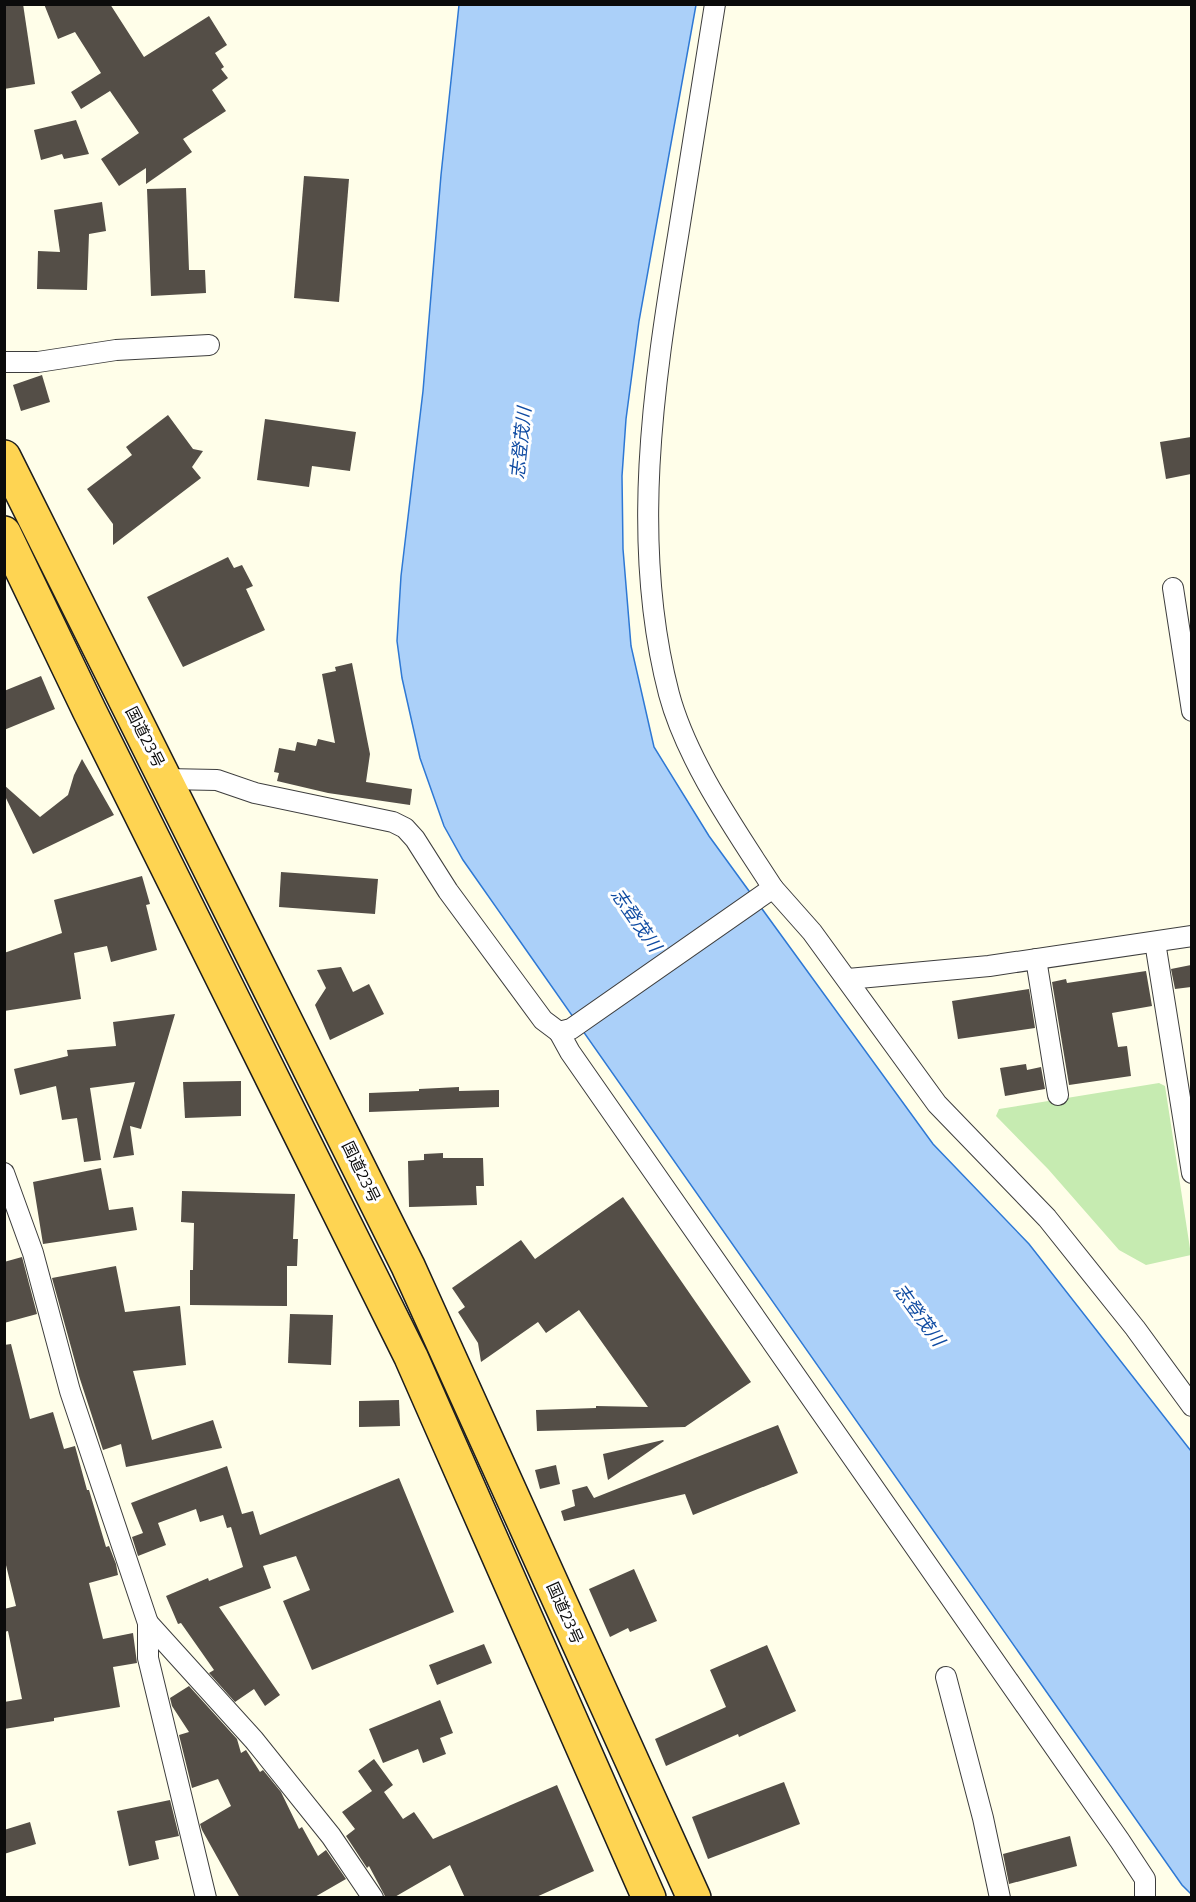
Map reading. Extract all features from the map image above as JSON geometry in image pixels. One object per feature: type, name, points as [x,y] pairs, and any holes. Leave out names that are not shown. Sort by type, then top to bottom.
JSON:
[{"type":"highway","name":"国道23号","points":[[4,458],[408,1266],[694,1898]]},
{"type":"highway","points":[[4,533],[89,710],[411,1358],[649,1898]]},
{"type":"street","points":[[715,4],[669,292],[649,465],[649,574],[669,694],[689,748],[769,891],[812,932],[937,1104],[1047,1218],[1135,1328],[1191,1406]]},
{"type":"street","points":[[4,362],[38,362],[117,350],[209,345]]},
{"type":"street","points":[[1173,588],[1191,711]]},
{"type":"street","points":[[166,779],[217,780],[255,793],[393,822],[405,828],[448,891],[543,1020],[565,1031],[590,1082],[1120,1841],[1145,1879],[1145,1898]]},
{"type":"street","points":[[565,1031],[769,891]]},
{"type":"street","points":[[848,979],[989,966],[1191,936]]},
{"type":"street","points":[[1155,942],[1188,1131],[1191,1173]]},
{"type":"street","points":[[1036,959],[1058,1095]]},
{"type":"street","points":[[4,1173],[33,1253],[70,1391],[148,1623],[148,1658],[206,1898]]},
{"type":"street","points":[[148,1623],[254,1740],[331,1836],[373,1898]]},
{"type":"street","points":[[946,1677],[983,1818],[1000,1898]]},
{"type":"green space","points":[[1159,1083],[1165,1086],[1191,1255],[1146,1265],[1119,1250],[1048,1169],[996,1116],[999,1109]]},
{"type":"water","name":"志登茂川","points":[[459,5],[696,5],[639,321],[626,419],[622,476],[623,549],[631,646],[654,747],[709,836],[933,1144],[1029,1244],[1191,1451],[1191,1894],[1182,1885],[463,860],[444,826],[420,758],[402,678],[397,641],[401,576],[423,391],[441,175]]},
{"type":"building","points":[[4,4],[23,4],[35,84],[4,89]]},
{"type":"building","points":[[44,4],[110,4],[144,57],[209,16],[227,45],[215,53],[224,67],[221,69],[228,78],[212,90],[226,111],[183,139],[192,152],[146,184],[146,168],[119,186],[101,159],[139,133],[110,91],[81,109],[71,92],[101,73],[75,32],[58,39]]},
{"type":"building","points":[[76,120],[89,154],[64,159],[62,154],[41,160],[34,130]]},
{"type":"building","points":[[304,176],[349,179],[339,302],[294,298]]},
{"type":"building","points":[[186,188],[189,270],[205,270],[206,293],[151,296],[147,189]]},
{"type":"building","points":[[102,202],[106,231],[89,234],[87,290],[37,289],[38,251],[60,252],[54,210]]},
{"type":"building","points":[[42,375],[50,402],[21,411],[13,385]]},
{"type":"building","points":[[168,415],[193,449],[203,451],[192,467],[201,478],[113,545],[113,524],[87,489],[132,455],[126,447]]},
{"type":"building","points":[[265,419],[356,432],[350,471],[312,466],[309,487],[257,480]]},
{"type":"building","points":[[1191,437],[1191,474],[1166,479],[1160,442]]},
{"type":"building","points":[[228,557],[234,568],[242,565],[253,586],[246,589],[265,630],[183,667],[147,597]]},
{"type":"building","points":[[352,663],[370,754],[366,782],[412,789],[410,805],[328,793],[277,781],[279,773],[274,772],[279,748],[295,751],[297,742],[316,746],[318,739],[335,743],[322,674],[336,671],[335,667]]},
{"type":"building","points":[[41,676],[55,709],[4,730],[4,691]]},
{"type":"building","points":[[82,759],[114,815],[33,854],[4,794],[4,785],[40,817],[68,795]]},
{"type":"building","points":[[281,872],[378,879],[375,914],[279,907]]},
{"type":"building","points":[[142,876],[150,904],[146,905],[157,950],[111,962],[107,946],[74,953],[81,999],[4,1011],[4,953],[62,933],[54,900]]},
{"type":"building","points":[[1191,965],[1191,987],[1175,989],[1171,969]]},
{"type":"building","points":[[341,967],[353,992],[369,984],[384,1014],[330,1040],[315,1005],[326,988],[317,970]]},
{"type":"building","points":[[1146,971],[1152,1006],[1112,1013],[1118,1047],[1127,1046],[1131,1076],[1069,1085],[1052,982],[1066,979],[1067,983]]},
{"type":"building","points":[[1029,989],[1035,1028],[958,1039],[952,1001]]},
{"type":"building","points":[[175,1014],[141,1129],[130,1126],[134,1155],[113,1158],[135,1082],[90,1088],[101,1160],[84,1162],[77,1118],[62,1120],[56,1086],[20,1095],[14,1069],[68,1056],[67,1050],[116,1046],[113,1022]]},
{"type":"building","points":[[1026,1064],[1027,1070],[1041,1067],[1045,1089],[1005,1096],[1000,1068]]},
{"type":"building","points":[[241,1081],[241,1116],[185,1118],[183,1082]]},
{"type":"building","points":[[459,1087],[459,1091],[499,1090],[499,1107],[369,1112],[369,1093]]},
{"type":"building","points":[[443,1153],[443,1158],[483,1158],[484,1186],[476,1186],[477,1205],[409,1207],[408,1161],[424,1160],[424,1154]]},
{"type":"building","points":[[101,1168],[109,1210],[133,1207],[137,1230],[43,1244],[33,1182]]},
{"type":"building","points":[[182,1191],[295,1194],[293,1239],[298,1239],[297,1266],[287,1266],[287,1306],[190,1305],[194,1223],[181,1222]]},
{"type":"building","points":[[623,1197],[751,1382],[685,1427],[537,1431],[536,1410],[596,1408],[596,1406],[648,1407],[579,1310],[546,1333],[538,1322],[481,1362],[478,1343],[458,1312],[465,1307],[452,1288],[521,1240],[535,1259]]},
{"type":"building","points":[[22,1257],[37,1314],[4,1323],[4,1262]]},
{"type":"building","points":[[116,1266],[125,1312],[180,1306],[186,1365],[133,1371],[152,1440],[213,1420],[222,1448],[126,1467],[121,1444],[103,1450],[79,1376],[52,1278]]},
{"type":"building","points":[[290,1314],[333,1315],[331,1365],[288,1363]]},
{"type":"building","points":[[11,1344],[30,1419],[53,1412],[64,1449],[75,1446],[106,1547],[109,1546],[116,1564],[118,1575],[89,1583],[103,1639],[133,1633],[137,1663],[113,1667],[120,1707],[4,1729],[4,1702],[22,1699],[8,1631],[4,1632],[4,1609],[16,1606],[4,1557],[4,1345]]},
{"type":"building","points":[[399,1400],[400,1426],[359,1427],[359,1401]]},
{"type":"building","points":[[778,1425],[798,1473],[693,1515],[685,1494],[564,1521],[561,1511],[575,1506],[572,1490],[587,1486],[594,1498]]},
{"type":"building","points":[[664,1441],[608,1480],[603,1454]]},
{"type":"building","points":[[556,1465],[560,1484],[540,1489],[535,1470]]},
{"type":"building","points":[[227,1466],[242,1514],[253,1511],[260,1535],[399,1478],[454,1612],[312,1670],[283,1601],[310,1590],[296,1556],[263,1566],[271,1588],[219,1607],[280,1695],[265,1706],[254,1689],[235,1702],[209,1673],[214,1670],[181,1623],[178,1624],[166,1596],[208,1578],[209,1581],[243,1567],[231,1527],[227,1528],[223,1515],[200,1522],[196,1509],[158,1523],[166,1545],[138,1556],[132,1537],[143,1533],[131,1503]]},
{"type":"building","points":[[634,1569],[657,1621],[630,1632],[628,1628],[610,1637],[589,1589]]},
{"type":"building","points":[[484,1644],[492,1663],[437,1685],[429,1665]]},
{"type":"building","points":[[767,1645],[796,1711],[666,1766],[655,1739],[726,1707],[710,1670]]},
{"type":"building","points":[[189,1686],[237,1739],[241,1753],[246,1750],[260,1772],[263,1770],[281,1792],[299,1829],[302,1827],[318,1856],[326,1850],[346,1879],[313,1898],[240,1898],[200,1824],[231,1806],[218,1779],[192,1788],[179,1735],[189,1732],[172,1706],[170,1698]]},
{"type":"building","points":[[440,1700],[453,1733],[440,1738],[446,1754],[423,1763],[418,1749],[383,1763],[369,1729]]},
{"type":"building","points":[[374,1759],[393,1785],[384,1792],[403,1819],[414,1812],[433,1839],[557,1785],[594,1871],[534,1898],[465,1898],[450,1865],[393,1898],[386,1898],[369,1866],[367,1868],[346,1836],[355,1829],[342,1812],[372,1791],[358,1771]]},
{"type":"building","points":[[784,1782],[800,1824],[708,1859],[692,1817]]},
{"type":"building","points":[[170,1800],[179,1836],[155,1841],[159,1859],[129,1866],[117,1811]]},
{"type":"building","points":[[30,1822],[36,1844],[4,1854],[4,1830]]},
{"type":"building","points":[[1070,1836],[1077,1866],[1009,1884],[1003,1854]]}]
